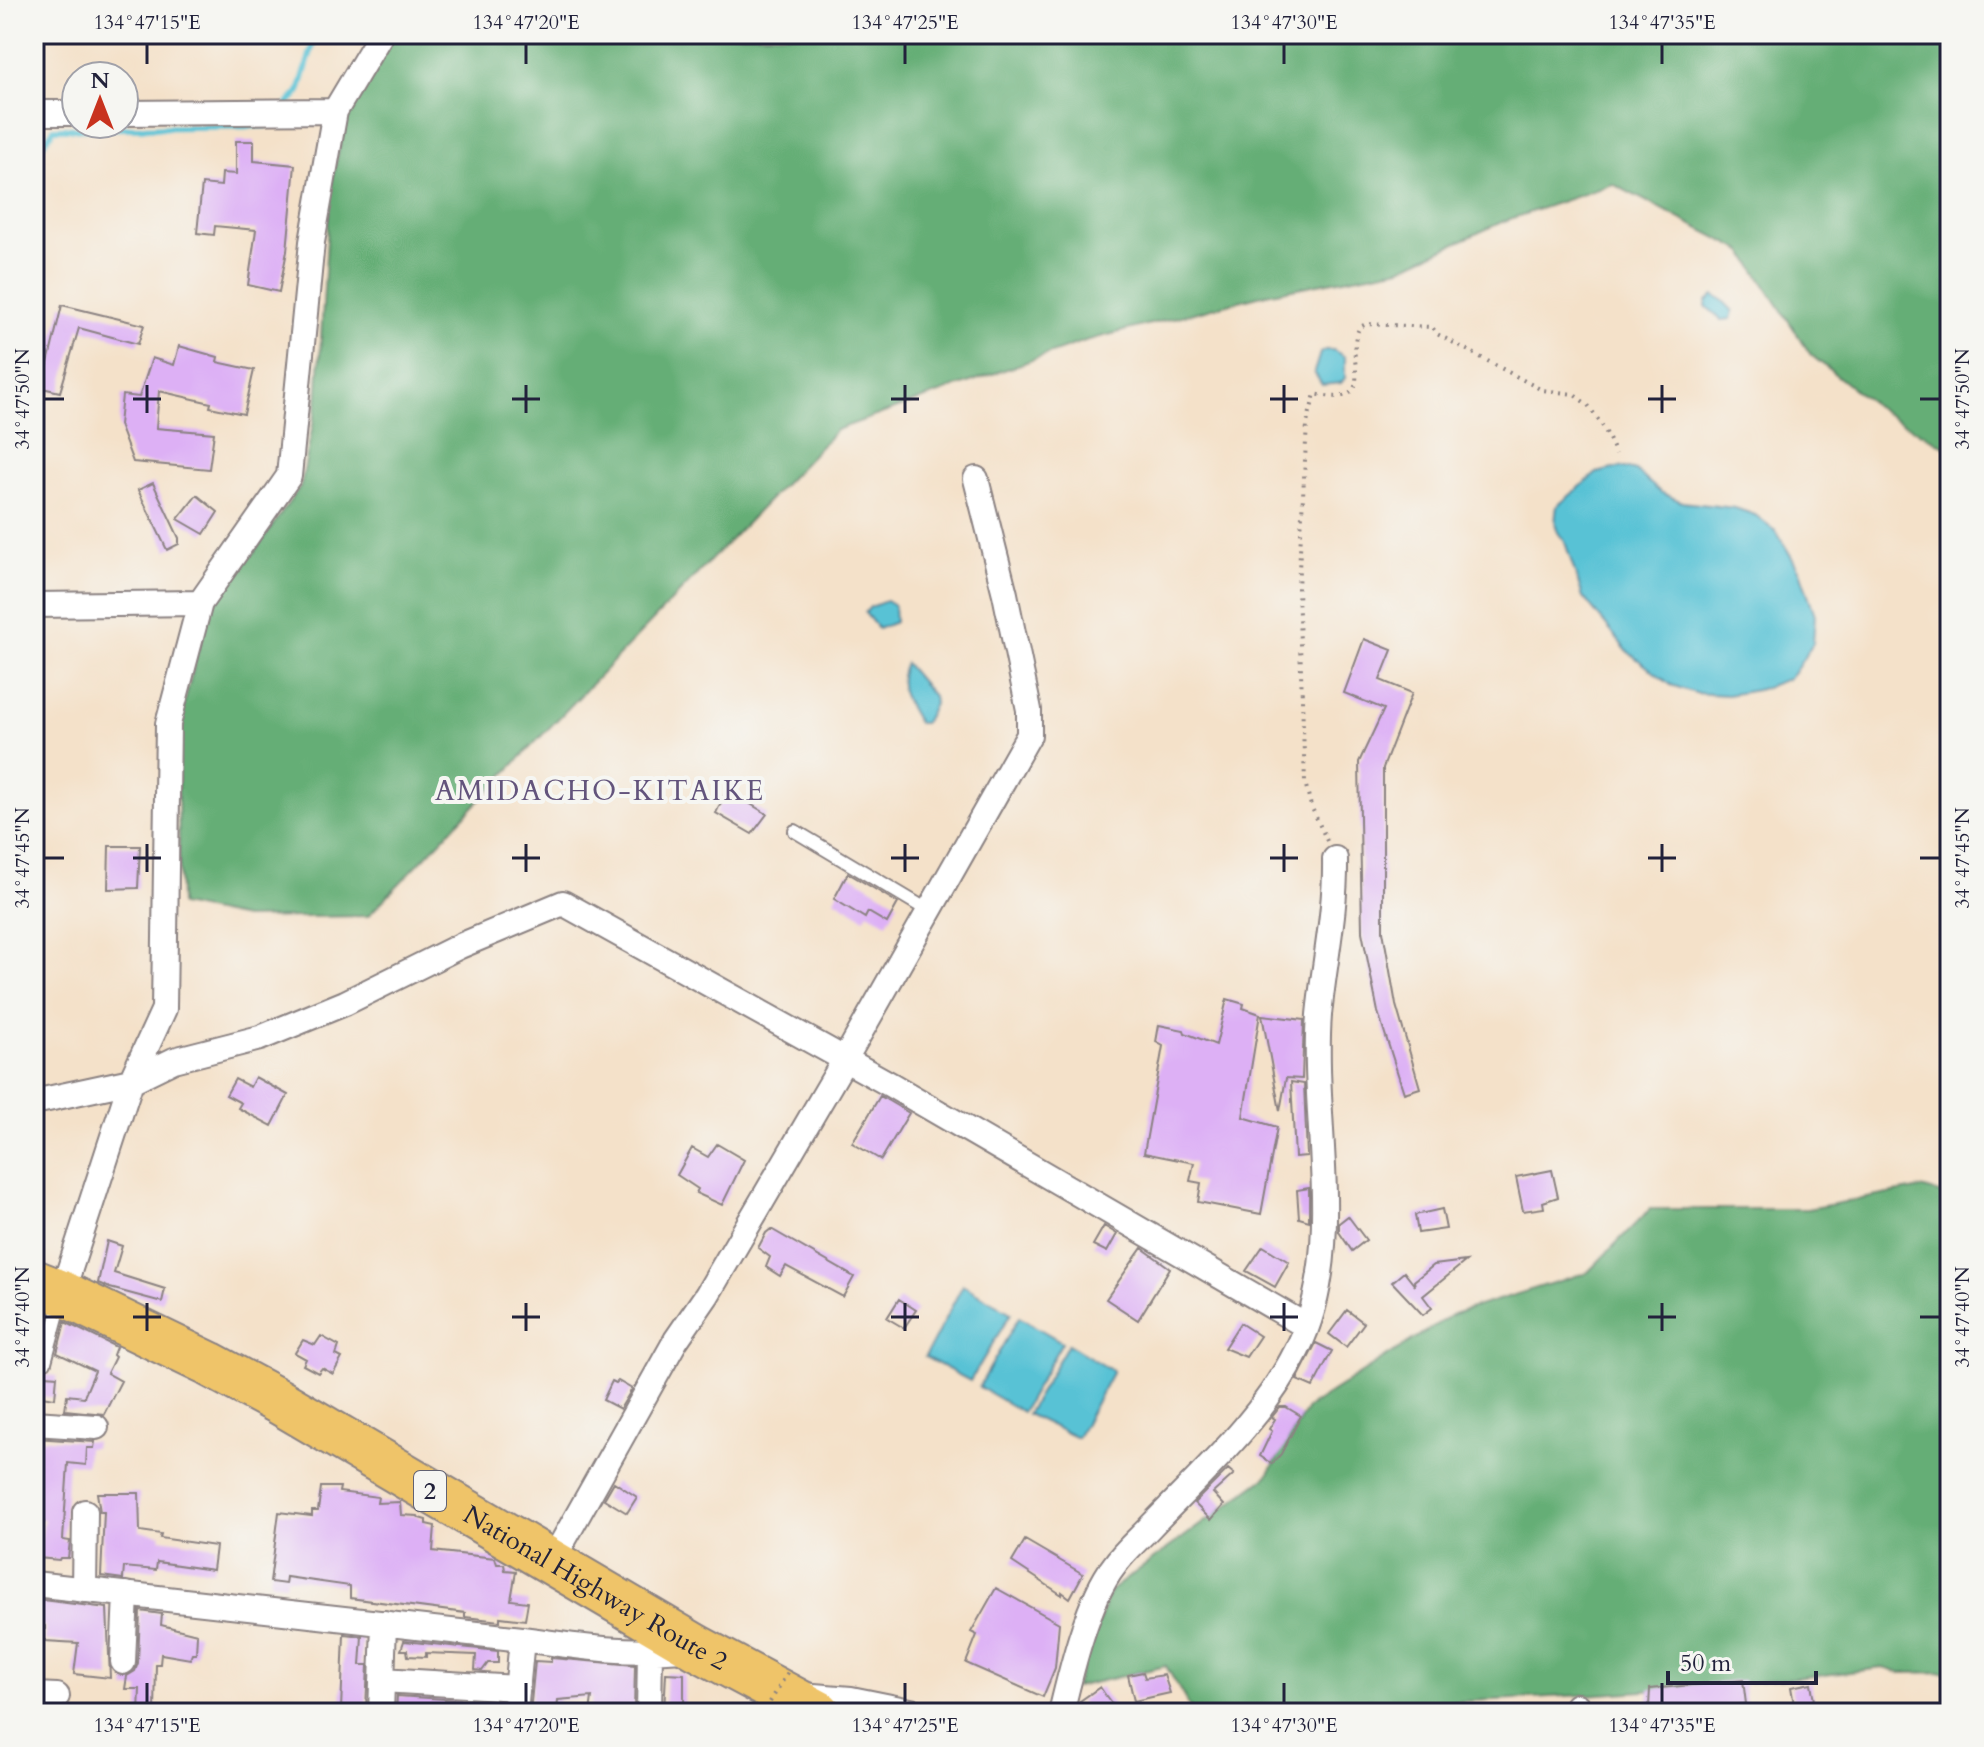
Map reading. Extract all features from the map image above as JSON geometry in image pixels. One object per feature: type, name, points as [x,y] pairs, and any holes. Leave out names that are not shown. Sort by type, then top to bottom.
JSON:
[{"type":"highway","name":"National Highway Route 2","points":[[52,1294],[209,1364],[278,1401],[696,1647],[790,1695]]},
{"type":"street","points":[[52,1294],[131,1081],[164,1009],[168,724],[200,603],[289,476],[312,242],[335,111],[381,34]]},
{"type":"street","points":[[140,113],[335,111]]},
{"type":"street","points":[[34,113],[60,113]]},
{"type":"street","points":[[552,1561],[676,1340],[707,1295],[844,1061],[1029,735],[1029,710],[1005,594],[976,479]]},
{"type":"street","points":[[34,605],[200,603]]},
{"type":"street","points":[[1061,1713],[1093,1605],[1112,1567],[1254,1418],[1298,1350],[1306,1326],[1319,1283],[1324,1233],[1319,1017],[1336,888],[1335,859]]},
{"type":"street","points":[[34,1102],[131,1081],[174,1060],[260,1038],[345,1003],[460,946],[563,903],[891,1085],[1306,1326]]},
{"type":"street","points":[[46,1418],[96,1427]]},
{"type":"street","points":[[84,1590],[85,1512]]},
{"type":"street","points":[[34,1584],[586,1648],[650,1652],[696,1647]]},
{"type":"street","points":[[123,1662],[126,1594]]},
{"type":"street","points":[[381,1713],[384,1623]]},
{"type":"street","points":[[515,1713],[522,1639]]},
{"type":"street","points":[[649,1713],[650,1652]]},
{"type":"street","points":[[382,1680],[517,1688]]},
{"type":"street","points":[[790,1695],[851,1699],[920,1713]]},
{"type":"lane","points":[[795,831],[929,911]]},
{"type":"lane","points":[[34,1363],[45,1362],[52,1294]]},
{"type":"path","points":[[1335,859],[1311,806],[1305,782],[1299,574],[1307,423],[1311,403],[1315,394],[1337,399],[1344,398],[1350,392],[1356,379],[1353,346],[1360,327],[1366,324],[1432,327],[1437,334],[1542,390],[1573,394],[1588,405],[1616,454]]},
{"type":"green space","points":[[392,34],[1950,34],[1950,449],[1883,412],[1811,355],[1743,251],[1613,184],[1504,221],[1401,268],[1266,294],[1085,341],[836,430],[368,916],[244,918],[180,905],[177,732],[208,610],[255,551],[301,485],[317,404],[330,189],[348,108]]},
{"type":"green space","points":[[1921,1188],[1950,1196],[1950,1672],[1900,1673],[1883,1668],[1676,1689],[1275,1709],[1270,1713],[1193,1713],[1166,1666],[1075,1687],[1110,1591],[1267,1476],[1307,1408],[1453,1314],[1588,1272],[1650,1209],[1807,1209]]},
{"type":"water","points":[[1714,295],[1733,311],[1731,319],[1721,320],[1706,306]]},
{"type":"water","points":[[1333,350],[1345,357],[1345,378],[1341,383],[1322,385],[1314,372],[1320,353]]},
{"type":"water","points":[[1621,467],[1636,471],[1660,492],[1682,502],[1735,508],[1755,515],[1776,531],[1800,571],[1815,615],[1813,643],[1788,679],[1757,690],[1727,695],[1695,693],[1671,685],[1627,651],[1583,597],[1564,539],[1556,528],[1557,506],[1597,473]]},
{"type":"water","points":[[886,601],[894,606],[895,622],[878,629],[865,613],[870,607]]},
{"type":"water","points":[[905,663],[933,696],[934,704],[924,723],[918,723],[903,694],[901,680]]},
{"type":"water","points":[[963,1285],[1011,1313],[970,1381],[925,1357]]},
{"type":"water","points":[[1019,1317],[1062,1342],[1022,1412],[979,1387]]},
{"type":"water","points":[[1068,1344],[1113,1371],[1077,1438],[1027,1414]]},
{"type":"building","points":[[236,141],[254,141],[254,161],[295,165],[287,251],[279,292],[248,285],[256,230],[215,226],[214,235],[197,233],[202,184],[221,186],[222,173],[236,174]]},
{"type":"building","points":[[62,305],[144,325],[138,344],[79,328],[60,392],[42,388]]},
{"type":"building","points":[[179,346],[218,357],[217,362],[254,370],[244,414],[159,391],[156,428],[214,433],[209,469],[133,462],[119,425],[122,395],[139,397],[152,358],[174,365]]},
{"type":"building","points":[[153,483],[179,538],[179,544],[167,550],[138,490]]},
{"type":"building","points":[[197,495],[218,512],[204,534],[178,519]]},
{"type":"building","points":[[1364,639],[1392,650],[1380,680],[1412,693],[1383,768],[1383,931],[1396,1005],[1420,1088],[1404,1093],[1378,1012],[1362,932],[1359,762],[1384,709],[1344,693]]},
{"type":"building","points":[[727,790],[767,814],[752,834],[716,813]]},
{"type":"building","points":[[109,846],[140,846],[138,888],[108,889]]},
{"type":"building","points":[[848,873],[898,903],[887,923],[868,912],[865,918],[834,899]]},
{"type":"building","points":[[1227,999],[1244,1004],[1243,1008],[1260,1014],[1243,1117],[1277,1127],[1261,1214],[1198,1202],[1201,1183],[1190,1181],[1194,1163],[1144,1153],[1163,1046],[1156,1042],[1159,1025],[1184,1030],[1216,1045]]},
{"type":"building","points":[[1262,1015],[1304,1020],[1302,1079],[1286,1078],[1280,1111]]},
{"type":"building","points":[[255,1077],[288,1095],[272,1126],[238,1108],[241,1103],[226,1095],[235,1079],[250,1087]]},
{"type":"building","points":[[1291,1082],[1304,1084],[1307,1156],[1295,1157]]},
{"type":"building","points":[[880,1096],[909,1113],[881,1160],[852,1143]]},
{"type":"building","points":[[717,1144],[744,1160],[722,1205],[696,1193],[698,1189],[677,1175],[692,1148],[708,1157]]},
{"type":"building","points":[[1552,1170],[1558,1197],[1543,1202],[1544,1208],[1523,1211],[1516,1177]]},
{"type":"building","points":[[1309,1188],[1309,1221],[1299,1218],[1297,1190]]},
{"type":"building","points":[[1442,1209],[1446,1229],[1418,1233],[1415,1215]]},
{"type":"building","points":[[1348,1216],[1366,1240],[1352,1251],[1339,1232],[1339,1223]]},
{"type":"building","points":[[1104,1226],[1117,1234],[1107,1252],[1093,1245]]},
{"type":"building","points":[[771,1229],[854,1277],[843,1297],[786,1266],[780,1276],[766,1267],[770,1257],[758,1248]]},
{"type":"building","points":[[107,1241],[122,1246],[114,1273],[165,1289],[162,1302],[98,1283]]},
{"type":"building","points":[[1263,1246],[1289,1262],[1275,1287],[1246,1271]]},
{"type":"building","points":[[1142,1248],[1170,1268],[1138,1320],[1106,1299]]},
{"type":"building","points":[[1466,1261],[1423,1296],[1432,1308],[1423,1315],[1392,1282],[1404,1272],[1415,1286],[1414,1281],[1434,1265]]},
{"type":"building","points":[[899,1299],[916,1310],[904,1328],[887,1318]]},
{"type":"building","points":[[38,1310],[48,1315],[41,1341],[34,1339],[34,1312]]},
{"type":"building","points":[[1347,1310],[1364,1323],[1346,1347],[1329,1334]]},
{"type":"building","points":[[65,1322],[116,1347],[107,1373],[121,1381],[104,1414],[65,1410],[67,1395],[84,1397],[95,1371],[57,1353]]},
{"type":"building","points":[[1240,1323],[1260,1336],[1246,1357],[1224,1348]]},
{"type":"building","points":[[321,1336],[339,1346],[336,1355],[342,1358],[333,1374],[322,1368],[318,1373],[303,1365],[306,1359],[295,1353],[303,1340],[315,1345]]},
{"type":"building","points":[[1316,1343],[1332,1351],[1313,1387],[1297,1380]]},
{"type":"building","points":[[34,1374],[57,1376],[55,1398],[34,1395]]},
{"type":"building","points":[[612,1381],[632,1389],[620,1409],[603,1400]]},
{"type":"building","points":[[1280,1407],[1301,1416],[1281,1454],[1272,1464],[1260,1456],[1272,1431],[1269,1429],[1275,1419],[1272,1417]]},
{"type":"building","points":[[34,1438],[95,1442],[94,1448],[87,1448],[86,1465],[68,1463],[63,1540],[70,1541],[68,1558],[38,1558],[44,1519],[37,1519],[37,1506],[34,1506]]},
{"type":"building","points":[[1228,1469],[1234,1474],[1213,1493],[1224,1505],[1211,1520],[1194,1503]]},
{"type":"building","points":[[614,1482],[637,1497],[627,1513],[604,1499]]},
{"type":"building","points":[[321,1487],[340,1487],[339,1492],[378,1497],[377,1503],[400,1502],[401,1515],[418,1516],[426,1520],[426,1524],[435,1526],[433,1551],[495,1558],[497,1564],[504,1564],[505,1570],[516,1571],[511,1600],[528,1602],[525,1620],[465,1617],[465,1613],[350,1598],[350,1586],[286,1577],[285,1584],[270,1582],[279,1512],[312,1516],[312,1511],[318,1511]]},
{"type":"building","points":[[97,1493],[139,1493],[140,1531],[161,1534],[160,1538],[216,1546],[213,1570],[157,1562],[156,1570],[124,1567],[123,1579],[101,1576],[104,1512],[100,1512]]},
{"type":"building","points":[[1025,1540],[1083,1574],[1070,1598],[1012,1562]]},
{"type":"building","points":[[996,1588],[1059,1623],[1055,1668],[1043,1697],[966,1663],[977,1635],[971,1632]]},
{"type":"building","points":[[34,1599],[107,1608],[110,1678],[74,1674],[78,1643],[45,1641],[45,1626],[34,1624]]},
{"type":"building","points":[[140,1611],[162,1614],[161,1625],[197,1634],[196,1654],[192,1654],[190,1659],[161,1654],[160,1664],[156,1664],[155,1713],[139,1713],[140,1689],[125,1689],[127,1676],[135,1671],[138,1663]]},
{"type":"building","points":[[344,1634],[362,1636],[360,1665],[368,1665],[366,1709],[363,1713],[341,1710]]},
{"type":"building","points":[[404,1641],[498,1651],[498,1663],[488,1663],[482,1671],[475,1670],[476,1655],[426,1653],[426,1657],[408,1656],[407,1650],[401,1650]]},
{"type":"building","points":[[551,1658],[635,1665],[634,1713],[590,1713],[592,1697],[558,1700],[557,1713],[530,1713],[535,1661],[551,1662]]},
{"type":"building","points":[[1143,1672],[1145,1678],[1164,1675],[1170,1693],[1134,1701],[1128,1675]]},
{"type":"building","points":[[666,1673],[684,1674],[684,1713],[664,1713]]},
{"type":"building","points":[[1743,1680],[1746,1704],[1705,1709],[1705,1713],[1680,1713],[1679,1709],[1649,1707],[1650,1689]]},
{"type":"building","points":[[1811,1683],[1815,1707],[1795,1710],[1791,1687]]},
{"type":"building","points":[[1100,1687],[1119,1713],[1088,1713],[1080,1701]]},
{"type":"building","points":[[397,1696],[460,1700],[461,1712],[396,1713]]},
{"type":"waterway","points":[[288,104],[299,92],[316,34]]},
{"type":"waterway","points":[[34,156],[54,129],[266,126],[272,120]]},
{"type":"district","name":"AMIDACHO-KITAIKE","points":[[600,791]]}]
